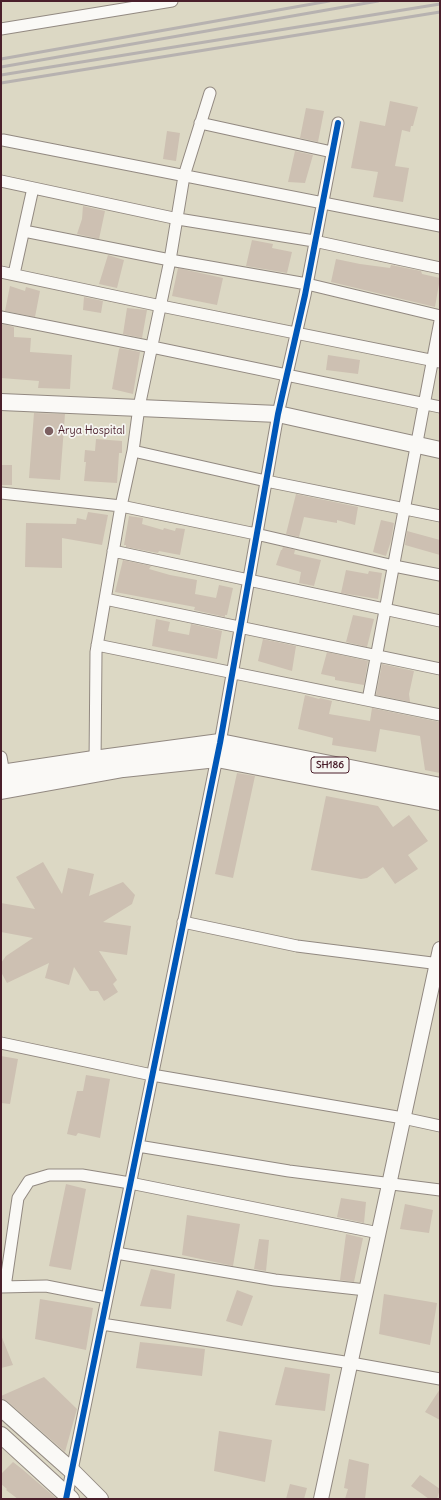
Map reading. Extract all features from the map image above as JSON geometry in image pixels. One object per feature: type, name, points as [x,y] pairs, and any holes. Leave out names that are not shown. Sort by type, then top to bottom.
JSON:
[{"type":"main road","points":[[1,402],[278,414],[440,450]]},
{"type":"main road","points":[[219,750],[440,801]]},
{"type":"main road","name":"SH186","points":[[2,774],[95,766],[219,750],[440,787]]},
{"type":"main road","points":[[1,1408],[72,1471],[100,1499]]},
{"type":"main road","points":[[1,1435],[68,1498]]},
{"type":"street","points":[[1,29],[172,1]]},
{"type":"street","points":[[95,766],[97,645],[113,551],[133,451],[139,407],[178,219],[184,176],[210,93]]},
{"type":"street","points":[[200,123],[332,152]]},
{"type":"street","points":[[68,1498],[72,1471],[116,1253],[219,750],[278,414],[338,123]]},
{"type":"street","points":[[2,140],[440,226]]},
{"type":"street","points":[[1,182],[178,219],[314,241],[440,268]]},
{"type":"street","points":[[14,274],[33,188]]},
{"type":"street","points":[[24,231],[170,260],[306,284],[440,316]]},
{"type":"street","points":[[1,272],[161,306],[436,361]]},
{"type":"street","points":[[1,317],[440,407]]},
{"type":"street","points":[[368,700],[424,404],[436,361],[440,321]]},
{"type":"street","points":[[133,451],[266,481],[440,516]]},
{"type":"street","points":[[1,493],[121,506],[440,575]]},
{"type":"street","points":[[113,551],[440,621]]},
{"type":"street","points":[[105,599],[440,669]]},
{"type":"street","points":[[97,645],[440,715]]},
{"type":"street","points":[[183,922],[296,946],[438,964]]},
{"type":"street","points":[[321,1499],[403,1118],[438,964],[440,949]]},
{"type":"street","points":[[1,1043],[152,1075],[403,1118],[440,1126]]},
{"type":"street","points":[[138,1146],[289,1171],[440,1190]]},
{"type":"street","points":[[107,1298],[46,1286],[3,1287],[18,1198],[29,1182],[49,1175],[82,1175],[276,1211],[379,1233]]},
{"type":"street","points":[[116,1253],[275,1280],[366,1290]]},
{"type":"street","points":[[102,1324],[350,1363],[440,1379]]},
{"type":"building","points":[[390,101],[418,107],[410,132],[402,130],[395,166],[409,168],[403,202],[373,197],[378,172],[351,168],[360,121],[385,126]]},
{"type":"building","points":[[306,108],[324,111],[318,142],[300,138]]},
{"type":"building","points":[[167,131],[180,133],[176,161],[163,159]]},
{"type":"building","points":[[295,151],[313,155],[305,183],[288,182]]},
{"type":"building","points":[[83,206],[105,211],[99,239],[77,234],[82,219]]},
{"type":"building","points":[[252,240],[273,244],[272,248],[292,252],[287,273],[246,266]]},
{"type":"building","points":[[108,255],[124,260],[117,288],[99,284]]},
{"type":"building","points":[[336,259],[390,268],[391,265],[421,271],[422,274],[440,278],[435,307],[331,282]]},
{"type":"building","points":[[178,268],[223,278],[217,305],[172,296]]},
{"type":"building","points":[[10,286],[25,291],[26,287],[40,291],[35,317],[5,311]]},
{"type":"building","points":[[84,297],[103,301],[101,313],[83,310]]},
{"type":"building","points":[[127,308],[147,310],[142,338],[123,334]]},
{"type":"building","points":[[3,324],[14,327],[14,337],[31,338],[30,352],[72,355],[70,389],[38,388],[39,381],[1,378],[1,325]]},
{"type":"building","points":[[120,348],[140,352],[133,394],[112,389]]},
{"type":"building","points":[[328,355],[360,360],[358,374],[326,370]]},
{"type":"building","points":[[34,413],[65,414],[60,480],[29,478]]},
{"type":"building","points":[[96,439],[122,441],[122,453],[119,453],[117,483],[84,481],[86,462],[84,462],[85,450],[95,451]]},
{"type":"building","points":[[1,465],[12,465],[12,485],[1,485]]},
{"type":"building","points":[[296,494],[358,507],[355,525],[337,520],[337,523],[304,517],[299,537],[286,534]]},
{"type":"building","points":[[88,512],[108,515],[102,545],[62,538],[62,568],[25,567],[26,523],[76,524],[77,518],[86,520]]},
{"type":"building","points":[[129,516],[143,518],[142,524],[163,530],[164,528],[175,531],[176,528],[185,529],[180,555],[159,551],[158,553],[126,547],[126,545],[124,545]]},
{"type":"building","points":[[381,520],[394,523],[391,541],[386,556],[373,552]]},
{"type":"building","points":[[407,531],[440,540],[440,555],[405,545]]},
{"type":"building","points":[[283,547],[295,550],[294,554],[321,560],[314,586],[299,583],[301,572],[276,565]]},
{"type":"building","points":[[123,560],[151,566],[149,569],[170,575],[197,580],[195,594],[216,598],[219,585],[233,588],[227,615],[225,615],[225,617],[194,610],[195,607],[115,592]]},
{"type":"building","points":[[346,570],[368,574],[369,571],[382,573],[378,599],[341,593]]},
{"type":"building","points":[[353,615],[374,619],[367,647],[346,642]]},
{"type":"building","points":[[156,619],[170,622],[168,631],[189,635],[191,624],[222,631],[217,659],[152,646]]},
{"type":"building","points":[[263,639],[296,646],[292,671],[258,661]]},
{"type":"building","points":[[327,652],[368,661],[364,685],[335,680],[335,677],[321,674]]},
{"type":"building","points":[[382,664],[414,671],[409,694],[410,702],[376,695]]},
{"type":"building","points":[[305,695],[332,701],[329,714],[370,721],[372,708],[440,722],[440,773],[425,770],[420,736],[380,729],[376,752],[332,745],[333,738],[298,729]]},
{"type":"building","points":[[237,773],[255,776],[233,878],[215,874]]},
{"type":"building","points":[[326,796],[378,806],[393,827],[409,815],[428,841],[408,855],[418,869],[395,884],[383,867],[367,878],[361,879],[311,870]]},
{"type":"building","points":[[43,862],[62,894],[68,868],[94,874],[89,896],[123,882],[135,895],[132,904],[103,922],[131,926],[127,955],[99,951],[117,980],[113,984],[118,992],[104,1001],[98,991],[90,991],[74,967],[69,985],[45,978],[49,963],[7,983],[1,972],[1,963],[6,956],[33,938],[1,932],[1,903],[35,909],[16,877]]},
{"type":"building","points":[[1,1056],[18,1059],[10,1104],[1,1103]]},
{"type":"building","points":[[86,1075],[110,1079],[100,1138],[78,1133],[76,1136],[67,1134],[77,1091],[83,1091]]},
{"type":"building","points":[[66,1184],[86,1189],[71,1270],[49,1266]]},
{"type":"building","points":[[341,1198],[366,1202],[364,1223],[337,1217]]},
{"type":"building","points":[[405,1204],[433,1210],[429,1233],[400,1229]]},
{"type":"building","points":[[187,1215],[240,1224],[233,1266],[182,1255]]},
{"type":"building","points":[[346,1234],[363,1238],[354,1282],[340,1280]]},
{"type":"building","points":[[259,1239],[269,1240],[266,1271],[254,1269]]},
{"type":"building","points":[[151,1269],[175,1274],[171,1309],[140,1306]]},
{"type":"building","points":[[237,1290],[253,1296],[242,1326],[226,1321]]},
{"type":"building","points":[[384,1294],[437,1303],[430,1345],[379,1334]]},
{"type":"building","points":[[40,1299],[93,1308],[86,1350],[35,1339]]},
{"type":"building","points":[[1,1335],[13,1365],[1,1368]]},
{"type":"building","points":[[140,1342],[205,1349],[202,1376],[136,1368]]},
{"type":"building","points":[[285,1367],[330,1374],[325,1411],[275,1405]]},
{"type":"building","points":[[44,1377],[77,1409],[65,1452],[7,1401],[1,1398],[1,1396]]},
{"type":"building","points":[[440,1389],[440,1420],[425,1412]]},
{"type":"building","points":[[219,1431],[272,1440],[265,1482],[214,1471]]},
{"type":"building","points":[[349,1459],[369,1464],[365,1499],[345,1499],[348,1489],[344,1488]]},
{"type":"building","points":[[13,1462],[57,1499],[18,1499],[6,1490],[7,1489],[1,1484],[1,1474]]},
{"type":"building","points":[[420,1475],[440,1489],[437,1499],[429,1499],[411,1486]]},
{"type":"building","points":[[290,1484],[307,1488],[304,1499],[286,1499]]},
{"type":"railway","points":[[1,59],[329,1]]},
{"type":"railway","points":[[1,67],[378,1]]},
{"type":"railway","points":[[1,75],[440,4]]},
{"type":"railway","points":[[1,83],[440,12]]},
{"type":"cycle path","points":[[66,1499],[220,743],[278,414],[305,295],[338,123]]},
{"type":"place","name":"Arya Hospital","points":[[49,431]]}]
